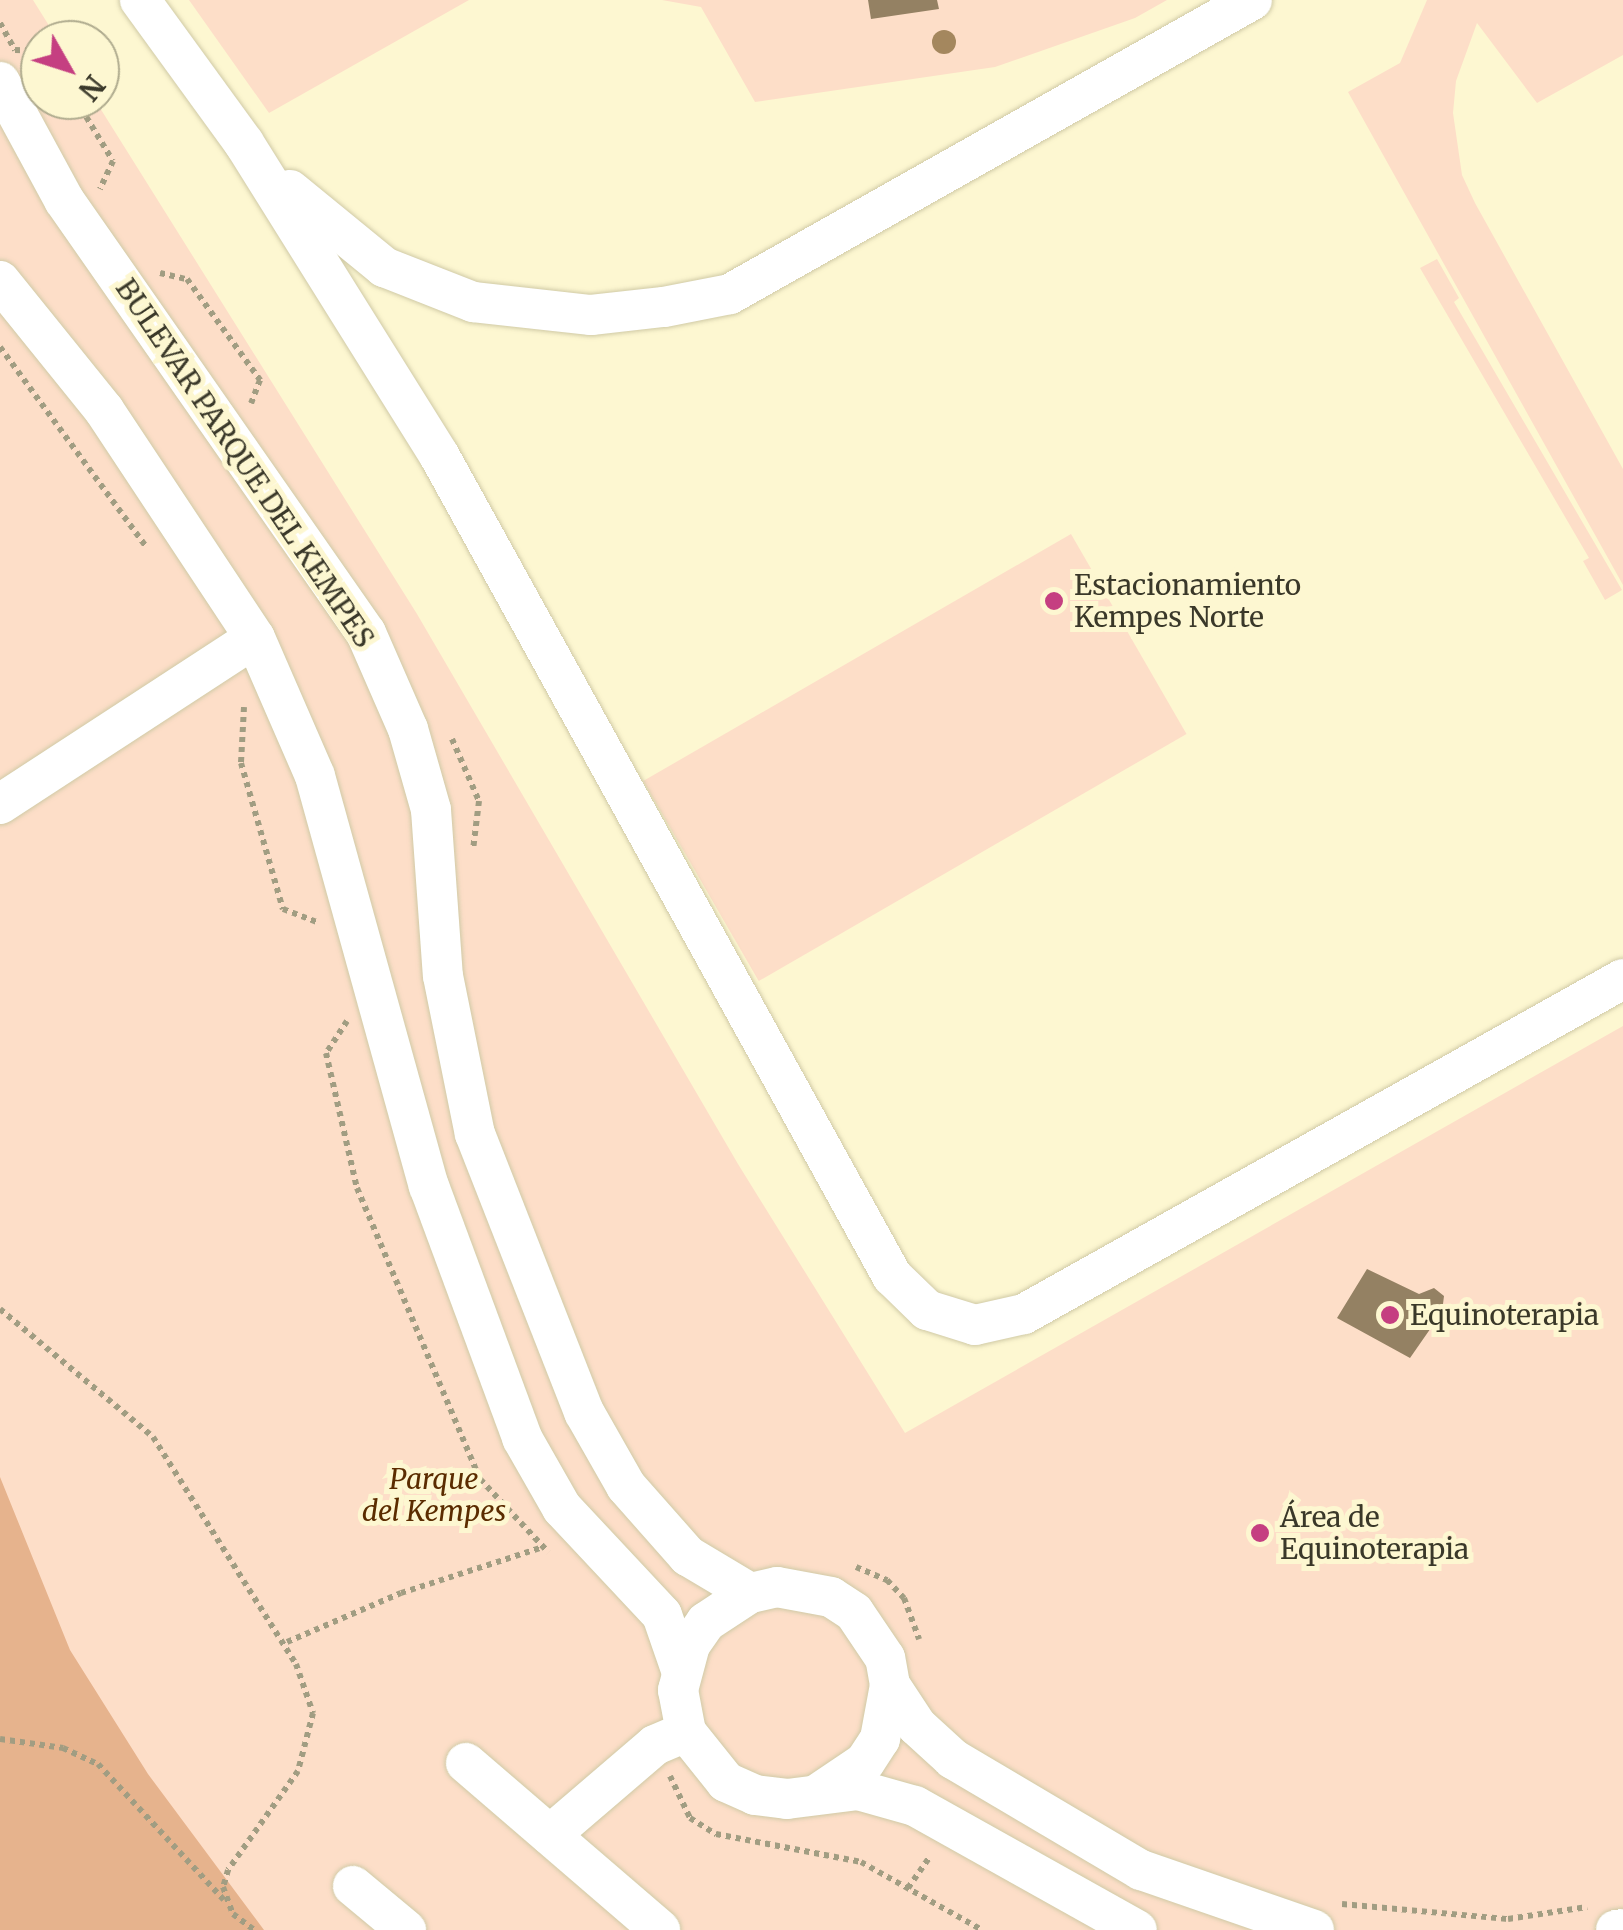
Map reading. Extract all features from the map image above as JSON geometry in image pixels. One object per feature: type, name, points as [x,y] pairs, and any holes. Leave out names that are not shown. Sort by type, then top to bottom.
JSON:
[{"type":"street","points":[[140,0],[244,143],[440,455],[892,1276],[927,1310],[975,1324],[1024,1314],[1623,979]]},
{"type":"street","points":[[244,143],[317,217],[384,267],[455,295],[536,312],[591,316],[664,308],[730,294],[1252,0]]},
{"type":"street","name":"BULEVAR PARQUE DEL KEMPES","points":[[0,82],[64,200],[366,633],[408,729],[431,810],[444,976],[475,1134],[584,1412],[626,1486],[688,1556],[750,1593]]},
{"type":"street","points":[[0,281],[104,410],[255,638],[316,776],[429,1186],[522,1438],[562,1508],[662,1615],[681,1670],[686,1732],[702,1760],[740,1788],[787,1799],[858,1790],[915,1806],[1137,1930]]},
{"type":"street","points":[[0,804],[222,664],[255,638]]},
{"type":"street","points":[[681,1670],[706,1622],[750,1593],[805,1588],[854,1612],[885,1658],[889,1712],[864,1762],[819,1793]]},
{"type":"street","points":[[890,1685],[917,1726],[952,1758],[1141,1870],[1323,1916]]},
{"type":"street","points":[[550,1835],[656,1745],[686,1732]]},
{"type":"street","points":[[466,1763],[660,1930]]},
{"type":"street","points":[[353,1886],[406,1930]]},
{"type":"path","points":[[0,23],[15,50],[20,50]]},
{"type":"path","points":[[0,347],[154,556]]},
{"type":"path","points":[[222,664],[245,705],[241,763],[283,909],[322,924],[327,944]]},
{"type":"path","points":[[342,1002],[346,1021],[326,1053],[357,1188]]},
{"type":"path","points":[[0,1309],[153,1437],[287,1642],[310,1699],[311,1732],[286,1796],[228,1870],[226,1902]]},
{"type":"path","points":[[287,1642],[402,1593],[543,1547]]},
{"type":"path","points":[[848,1565],[888,1580],[904,1598],[921,1647]]},
{"type":"path","points":[[0,1739],[63,1748],[98,1764],[254,1930]]},
{"type":"path","points":[[1323,1916],[1611,1922]]},
{"type":"green space","name":"Parque del Kempes","points":[[0,0],[33,0],[46,20],[20,20],[20,120],[108,120],[417,614],[738,1164],[905,1433],[1623,1026],[1623,1930],[0,1930]]},
{"type":"green space","points":[[189,0],[469,0],[269,113]]},
{"type":"green space","points":[[662,0],[1167,0],[1135,18],[995,67],[755,102],[701,7]]},
{"type":"green space","points":[[1427,0],[1623,0],[1623,55],[1537,103],[1477,23],[1456,81],[1453,113],[1462,175],[1475,203],[1623,469],[1623,585],[1348,92],[1400,63]]},
{"type":"green space","points":[[1437,259],[1459,298],[1454,302],[1622,590],[1605,600],[1583,561],[1589,558],[1420,268]]},
{"type":"green space","points":[[1071,534],[1186,734],[759,981],[643,781]]},
{"type":"shaded area","points":[[0,1477],[70,1650],[148,1774],[264,1930],[0,1930]]},
{"type":"building","points":[[868,0],[937,0],[939,9],[871,19]]},
{"type":"building","name":"Equinoterapia","points":[[1367,1269],[1419,1294],[1434,1288],[1444,1296],[1442,1312],[1410,1358],[1337,1318]]},
{"type":"place","name":"Estacionamiento Kempes Norte","points":[[1054,601]]},
{"type":"place","name":"Equinoterapia","points":[[1390,1315]]},
{"type":"place","name":"Área de Equinoterapia","points":[[1260,1533]]}]
